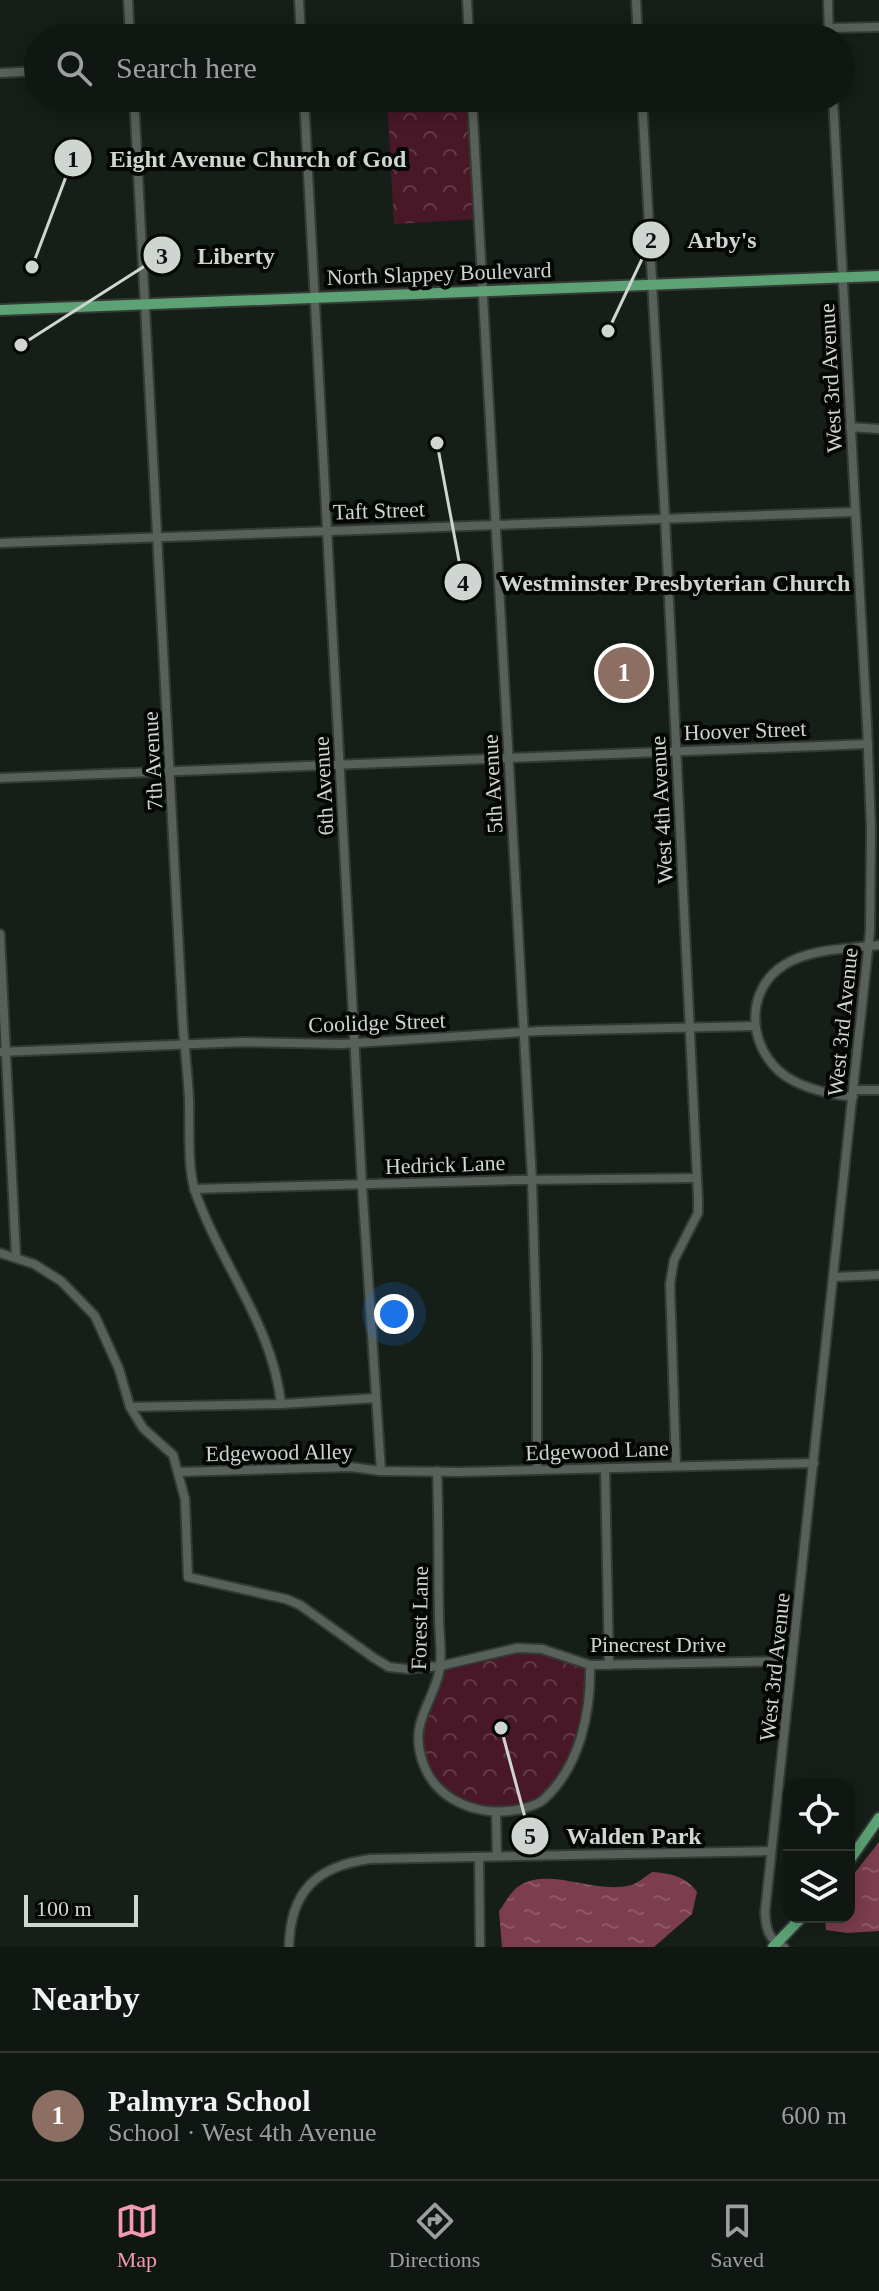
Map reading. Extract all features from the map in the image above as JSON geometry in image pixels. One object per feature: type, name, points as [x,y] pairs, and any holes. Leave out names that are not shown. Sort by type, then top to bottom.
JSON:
[{"type":"main road","name":"North Slappey Boulevard","points":[[0,310],[879,276]]},
{"type":"main road","points":[[855,1852],[879,1818]]},
{"type":"main road","points":[[778,1946],[797,1923]]},
{"type":"street","points":[[128,0],[129,24]]},
{"type":"street","points":[[299,0],[300,24]]},
{"type":"street","points":[[467,0],[468,24]]},
{"type":"street","points":[[636,0],[637,24]]},
{"type":"street","points":[[828,0],[829,24]]},
{"type":"street","points":[[855,30],[879,27]]},
{"type":"street","points":[[0,73],[24,72]]},
{"type":"street","name":"7th Avenue","points":[[135,112],[189,1097],[190,1167],[194,1189],[264,1334],[276,1367],[281,1404]]},
{"type":"street","name":"6th Avenue","points":[[305,112],[357,1044],[362,1185],[381,1471]]},
{"type":"street","name":"5th Avenue","points":[[473,112],[532,1180],[537,1469]]},
{"type":"street","name":"West 4th Avenue","points":[[643,112],[698,1213],[674,1260],[670,1284],[676,1466]]},
{"type":"street","name":"West 3rd Avenue","points":[[778,1946],[766,1927],[771,1851],[835,1277],[868,946],[872,868],[834,112]]},
{"type":"street","points":[[850,427],[879,429]]},
{"type":"street","name":"Taft Street","points":[[0,543],[855,512]]},
{"type":"street","name":"Hoover Street","points":[[0,778],[868,744]]},
{"type":"street","points":[[0,934],[2,1052],[16,1257]]},
{"type":"street","points":[[879,945],[797,958],[776,970],[759,993],[755,1011],[755,1026],[762,1048],[779,1071],[813,1089],[853,1094],[879,1090]]},
{"type":"street","name":"Coolidge Street","points":[[2,1052],[244,1042],[357,1044],[524,1033],[755,1026]]},
{"type":"street","name":"Hedrick Lane","points":[[194,1189],[697,1178]]},
{"type":"street","name":"Pinecrest Drive","points":[[0,1253],[34,1264],[61,1281],[95,1316],[119,1369],[130,1407],[143,1428],[173,1455],[185,1499],[188,1577],[286,1599],[300,1605],[389,1667],[440,1666],[506,1649],[529,1648],[550,1651],[590,1665],[792,1661]]},
{"type":"street","points":[[835,1277],[879,1275]]},
{"type":"street","points":[[130,1407],[281,1404],[376,1398]]},
{"type":"street","name":"Edgewood Lane","points":[[381,1471],[814,1463]]},
{"type":"street","name":"Edgewood Alley","points":[[178,1472],[351,1467],[381,1471]]},
{"type":"street","points":[[605,1468],[609,1665]]},
{"type":"street","name":"Forest Lane","points":[[437,1471],[440,1666],[435,1686],[419,1720],[421,1757],[437,1787],[452,1800],[477,1810],[496,1812]]},
{"type":"street","points":[[497,1856],[496,1812],[540,1803],[570,1763],[589,1708],[590,1665]]},
{"type":"street","points":[[289,1947],[291,1922],[300,1899],[315,1879],[334,1866],[370,1859],[771,1851]]},
{"type":"street","points":[[479,1857],[480,1947]]},
{"type":"green space","points":[[388,112],[472,112],[478,219],[394,224]]},
{"type":"green space","points":[[529,1648],[590,1665],[588,1707],[570,1763],[539,1803],[510,1811],[465,1805],[430,1777],[418,1731],[440,1669]]},
{"type":"water","points":[[879,1842],[879,1931],[847,1933],[826,1930],[825,1923],[855,1923],[855,1872]]},
{"type":"water","points":[[652,1872],[678,1877],[697,1892],[692,1914],[654,1947],[502,1947],[499,1911],[519,1886],[545,1879],[617,1887],[634,1884]]},
{"type":"place","name":"Eight Avenue Church of God","points":[[32,267]]},
{"type":"place","name":"Arby's","points":[[608,331]]},
{"type":"place","name":"Liberty","points":[[21,345]]},
{"type":"place","name":"Westminster Presbyterian Church","points":[[437,443]]},
{"type":"place","name":"Palmyra School","points":[[624,673]]},
{"type":"place","name":"Walden Park","points":[[501,1728]]}]
